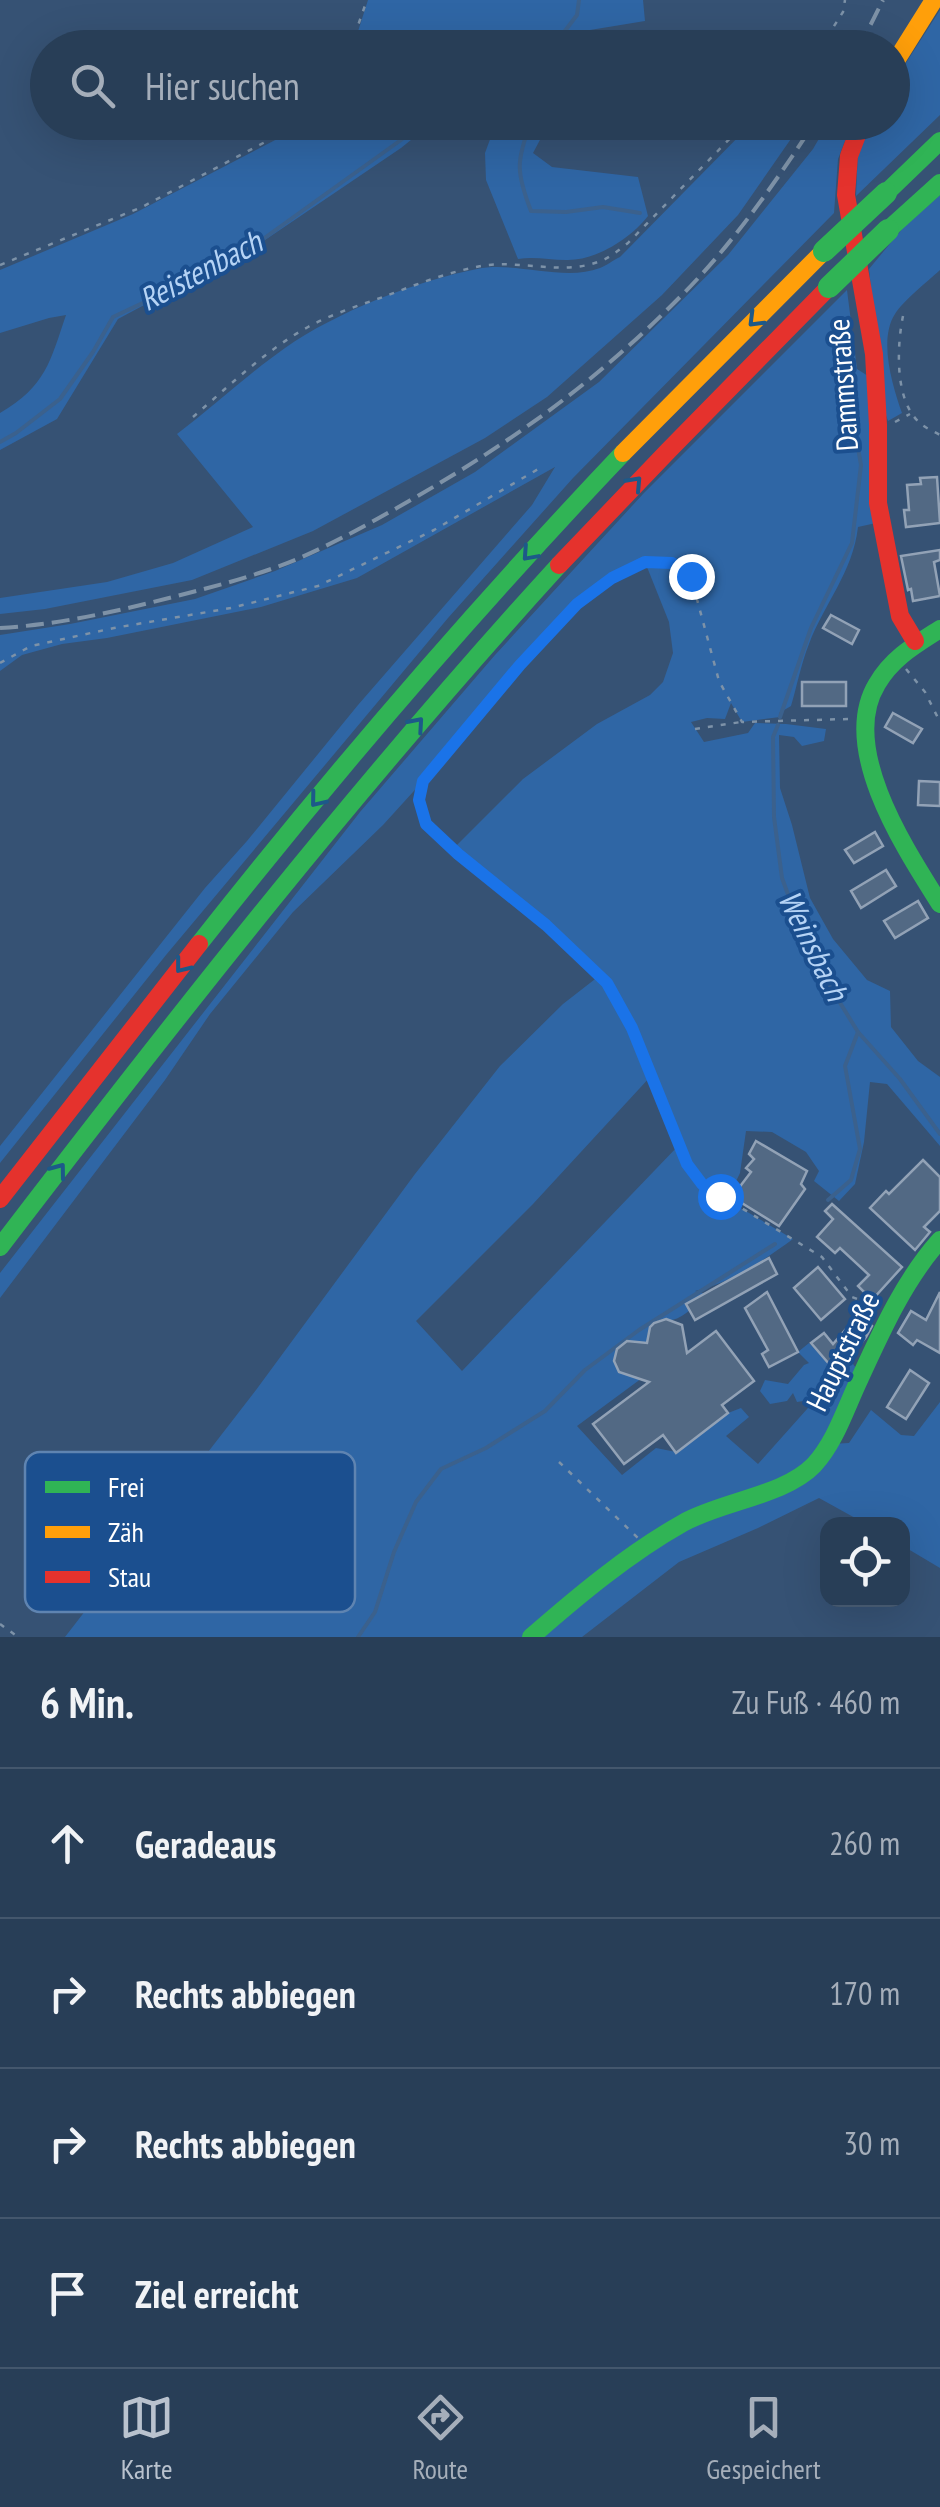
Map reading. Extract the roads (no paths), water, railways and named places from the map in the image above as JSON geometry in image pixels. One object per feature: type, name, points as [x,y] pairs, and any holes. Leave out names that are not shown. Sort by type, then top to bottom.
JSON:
[{"type":"main road","points":[[910,38],[934,0]]},
{"type":"main road","name":"Dammstraße","points":[[855,140],[848,156],[846,195],[874,354],[878,503],[900,616],[915,641]]},
{"type":"main road","points":[[0,1199],[387,714],[563,516],[643,433],[940,141]]},
{"type":"main road","points":[[0,1247],[254,922],[421,720],[599,521],[746,368],[940,183]]},
{"type":"main road","points":[[940,629],[915,641],[895,657],[881,676],[871,697],[865,744],[869,770],[884,809],[940,904]]},
{"type":"main road","name":"Hauptstraße","points":[[531,1637],[588,1586],[683,1522],[792,1483],[813,1466],[830,1444],[918,1265],[940,1240]]},
{"type":"waterway","name":"Weinsbach","points":[[566,30],[577,15],[579,0]]},
{"type":"waterway","name":"Reistenbach","points":[[0,442],[60,399],[113,317],[263,239],[401,140]]},
{"type":"waterway","name":"Weinsbach","points":[[525,140],[520,166],[531,211],[603,207],[640,213]]},
{"type":"waterway","name":"Weinsbach","points":[[780,717],[811,628],[852,543],[861,465],[845,373]]},
{"type":"waterway","name":"Weinsbach","points":[[778,725],[773,737],[774,817],[782,878],[800,927],[858,1032],[900,1079],[940,1134]]},
{"type":"waterway","points":[[828,1200],[851,1180],[860,1149],[845,1066],[858,1032]]},
{"type":"waterway","points":[[358,1637],[375,1612],[394,1552],[416,1502],[441,1469],[486,1448],[545,1411],[585,1370],[639,1330],[775,1244]]},
{"type":"railway","points":[[868,30],[883,0]]},
{"type":"railway","points":[[0,628],[112,612],[265,571],[342,538],[447,479],[552,408],[649,327],[735,235],[803,140]]}]
